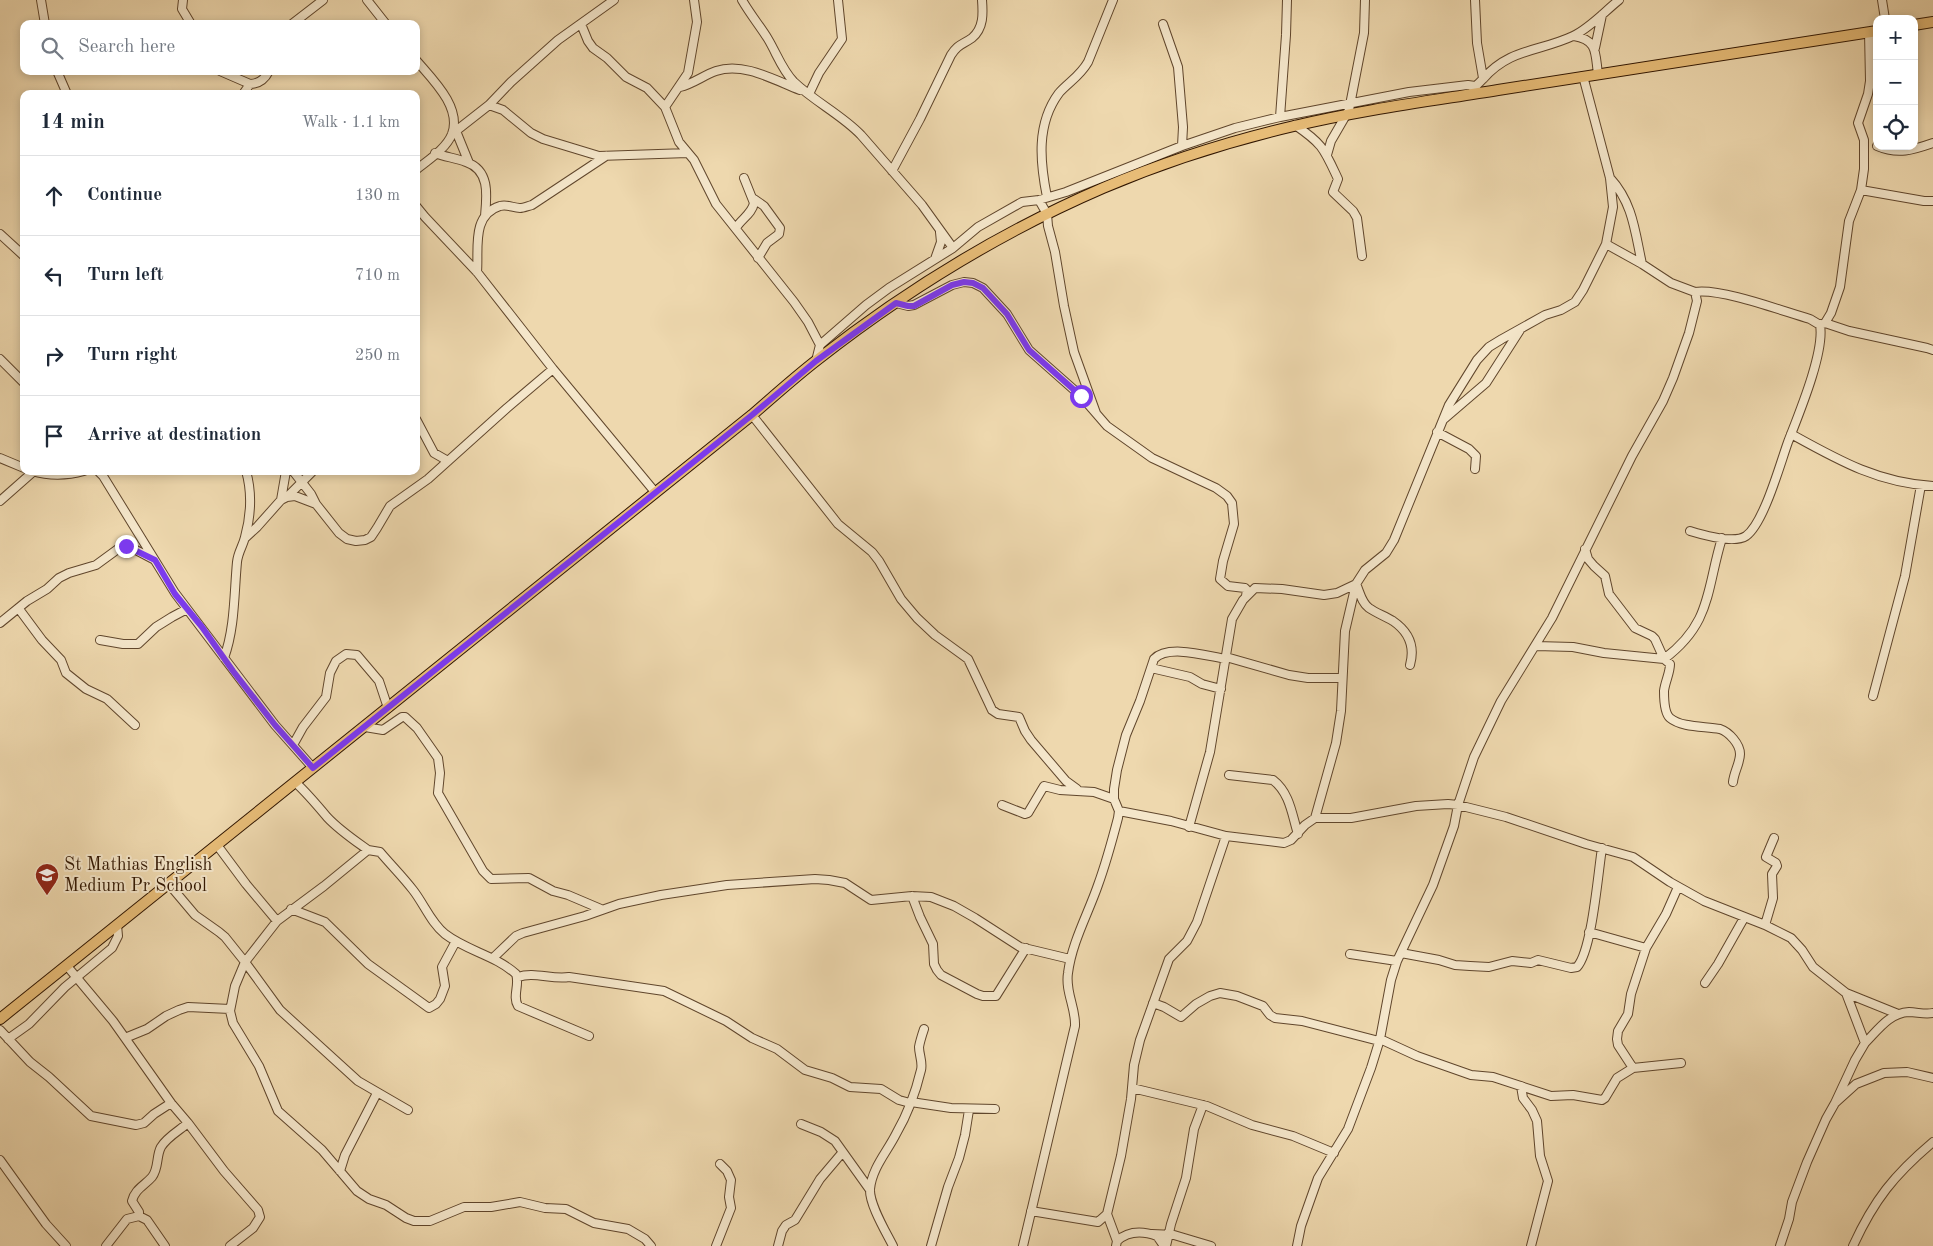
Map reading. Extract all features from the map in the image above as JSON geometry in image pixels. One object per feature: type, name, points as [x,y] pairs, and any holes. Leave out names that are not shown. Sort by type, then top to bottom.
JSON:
[{"type":"main road","points":[[1918,24],[1933,22]]},
{"type":"main road","points":[[0,1019],[752,415],[816,361],[896,303],[964,259],[1047,214],[1104,188],[1166,164],[1256,135],[1348,110],[1873,32]]},
{"type":"street","points":[[41,0],[44,20]]},
{"type":"street","points":[[183,0],[182,9],[189,20]]},
{"type":"street","points":[[297,20],[322,0]]},
{"type":"street","points":[[366,0],[383,20]]},
{"type":"street","points":[[420,166],[453,133],[490,106],[511,82],[558,40],[614,0]]},
{"type":"street","points":[[665,107],[688,73],[696,30],[697,16],[694,0]]},
{"type":"street","points":[[742,0],[753,20],[767,38],[794,81],[852,125],[922,205],[953,248]]},
{"type":"street","points":[[808,93],[842,39],[838,0]]},
{"type":"street","points":[[892,171],[920,119],[950,55],[957,46],[974,36],[981,25],[983,16],[982,0]]},
{"type":"street","points":[[1097,414],[1074,352],[1064,306],[1043,199],[1042,134],[1057,96],[1066,85],[1083,71],[1088,62],[1113,0]]},
{"type":"street","points":[[1280,117],[1287,0]]},
{"type":"street","points":[[1327,155],[1331,141],[1348,110],[1364,33],[1365,0]]},
{"type":"street","points":[[1475,0],[1477,43],[1483,78]]},
{"type":"street","points":[[1473,90],[1501,62],[1518,52],[1574,36],[1619,0]]},
{"type":"street","points":[[1882,0],[1884,15]]},
{"type":"street","points":[[1598,74],[1595,48],[1603,13]]},
{"type":"street","points":[[581,24],[593,48],[607,58],[626,77],[647,88],[665,107],[679,142],[694,160],[716,204],[808,322],[820,345]]},
{"type":"street","points":[[1163,24],[1178,67],[1183,127],[1182,146]]},
{"type":"street","points":[[1690,531],[1722,538],[1746,536],[1755,525],[1768,500],[1816,362],[1823,324],[1831,313],[1840,287],[1848,221],[1861,190],[1864,169],[1864,140],[1858,123],[1868,94],[1873,32]]},
{"type":"street","points":[[1574,36],[1582,37],[1591,42],[1595,48]]},
{"type":"street","points":[[420,65],[438,86],[452,110],[453,133],[469,163],[480,172],[486,184],[485,216],[477,237],[477,272]]},
{"type":"street","points":[[680,87],[712,73],[730,69],[752,71],[808,93]]},
{"type":"street","points":[[59,75],[64,90]]},
{"type":"street","points":[[229,75],[250,84],[256,84],[266,75]]},
{"type":"street","points":[[1315,818],[1336,743],[1341,711],[1345,631],[1356,584],[1365,570],[1386,553],[1394,540],[1448,405],[1483,353],[1489,347],[1545,315],[1561,310],[1575,302],[1606,244],[1613,207],[1610,178],[1583,76]]},
{"type":"street","points":[[246,90],[250,84]]},
{"type":"street","points":[[490,106],[503,110],[531,133],[543,139],[599,156],[688,153]]},
{"type":"street","points":[[816,361],[820,345],[866,305],[953,248],[978,227],[1022,202],[1043,199],[1066,192],[1182,146],[1235,128],[1280,117],[1348,110]]},
{"type":"street","points":[[1295,125],[1310,135],[1327,155],[1338,179],[1333,192],[1353,211],[1357,218],[1362,256]]},
{"type":"street","points":[[1864,140],[1873,144]]},
{"type":"street","points":[[1918,149],[1933,143]]},
{"type":"street","points":[[1890,150],[1916,150]]},
{"type":"street","points":[[435,153],[469,163]]},
{"type":"street","points":[[485,216],[499,206],[506,205],[520,208],[532,205],[606,156]]},
{"type":"street","points":[[744,178],[754,199],[764,206],[780,228],[779,234],[767,243],[758,258]]},
{"type":"street","points":[[1610,178],[1621,190],[1629,207],[1642,264]]},
{"type":"street","points":[[1861,190],[1924,202],[1933,200]]},
{"type":"street","points":[[736,228],[753,208],[754,199]]},
{"type":"street","points":[[420,211],[477,272],[553,370],[654,492]]},
{"type":"street","points":[[935,259],[941,242],[939,230]]},
{"type":"street","points":[[0,234],[20,252]]},
{"type":"street","points":[[1606,244],[1671,283],[1695,292],[1706,292],[1748,300],[1823,324],[1933,350]]},
{"type":"street","points":[[896,303],[914,306],[952,285],[964,282],[973,283],[983,288],[1007,314],[1029,350],[1070,386],[1107,426],[1161,463],[1179,469],[1216,488],[1227,496],[1232,503],[1234,524],[1223,561],[1220,579],[1228,586],[1245,588],[1247,590],[1246,596]]},
{"type":"street","points":[[1297,1246],[1318,1178],[1348,1129],[1358,1102],[1379,1040],[1391,980],[1399,957],[1433,885],[1454,826],[1458,805],[1474,757],[1501,701],[1552,618],[1585,549],[1673,378],[1693,318],[1697,301],[1695,292]]},
{"type":"street","points":[[1441,422],[1486,383],[1521,329]]},
{"type":"street","points":[[0,359],[20,379]]},
{"type":"street","points":[[296,475],[339,533],[356,541],[365,540],[371,537],[390,506],[428,479],[553,370]]},
{"type":"street","points":[[752,415],[838,524],[872,552],[901,599],[917,618],[935,635],[968,659],[992,710],[998,714],[1019,718],[1031,740],[1047,756],[1066,781],[1077,789]]},
{"type":"street","points":[[420,427],[434,453],[448,461]]},
{"type":"street","points":[[1437,432],[1476,456],[1475,469]]},
{"type":"street","points":[[1791,434],[1863,471],[1921,486],[1933,486]]},
{"type":"street","points":[[420,439],[428,442]]},
{"type":"street","points":[[0,458],[20,466]]},
{"type":"street","points":[[0,501],[30,475]]},
{"type":"street","points":[[103,475],[175,594],[252,696],[313,768]]},
{"type":"street","points":[[224,658],[230,644],[239,551],[245,538],[250,503],[246,475]]},
{"type":"street","points":[[284,499],[286,475]]},
{"type":"street","points":[[245,538],[309,475]]},
{"type":"street","points":[[1873,696],[1905,576],[1921,486]]},
{"type":"street","points":[[284,499],[295,496],[316,504]]},
{"type":"street","points":[[1536,646],[1573,647],[1604,653],[1664,659],[1678,648],[1694,630],[1712,585],[1713,571],[1722,538]]},
{"type":"street","points":[[0,623],[27,601],[47,589],[58,578],[96,565],[122,546],[132,548],[155,560]]},
{"type":"street","points":[[1585,549],[1588,559],[1605,576],[1609,594],[1635,628],[1655,639],[1664,659],[1670,664],[1664,691],[1666,712],[1670,718],[1680,722],[1725,731],[1734,740],[1740,754],[1733,782]]},
{"type":"street","points":[[1189,827],[1210,752],[1232,619],[1246,596],[1251,591],[1259,588],[1324,595],[1337,593],[1356,584]]},
{"type":"street","points":[[1356,584],[1362,600],[1368,607],[1393,621],[1404,632],[1413,652],[1410,665]]},
{"type":"street","points":[[18,609],[42,640],[61,660],[66,673],[86,690],[107,699],[135,725]]},
{"type":"street","points":[[100,640],[123,644],[138,644],[156,627],[188,609]]},
{"type":"street","points":[[1023,1246],[1074,1026],[1075,1018],[1070,1002],[1067,980],[1070,959],[1098,886],[1114,834],[1119,810],[1114,799],[1114,789],[1126,735],[1151,668],[1158,655],[1175,651],[1226,658],[1289,675],[1308,678],[1342,678]]},
{"type":"street","points":[[293,745],[303,726],[326,697],[333,666],[339,657],[346,654],[356,655],[379,681],[388,708]]},
{"type":"street","points":[[1151,668],[1190,677],[1202,684],[1221,689]]},
{"type":"street","points":[[364,727],[383,730],[390,727],[402,716],[417,728],[438,758],[440,773],[438,793],[483,871],[491,879],[528,878],[553,891],[568,895],[601,909]]},
{"type":"street","points":[[1229,775],[1273,780],[1278,784],[1288,799],[1298,834]]},
{"type":"street","points":[[295,782],[342,831],[368,850],[380,852],[408,883],[439,928],[456,941],[506,966],[518,977]]},
{"type":"street","points":[[1002,805],[1026,814],[1030,812],[1044,786],[1060,790],[1077,789],[1104,794],[1114,799]]},
{"type":"street","points":[[1119,810],[1171,821],[1226,836],[1284,843],[1298,834],[1305,825],[1315,818],[1351,818],[1416,806],[1458,805],[1506,817],[1559,836],[1633,856],[1678,887],[1791,938],[1802,950],[1813,967],[1846,993],[1898,1014]]},
{"type":"street","points":[[1116,1244],[1108,1214],[1121,1156],[1134,1065],[1140,1040],[1169,959],[1186,941],[1196,924],[1226,836]]},
{"type":"street","points":[[1765,925],[1773,898],[1772,874],[1777,866],[1776,863],[1766,857],[1774,838]]},
{"type":"street","points":[[217,845],[277,921]]},
{"type":"street","points":[[1350,954],[1440,960],[1455,965],[1489,967],[1512,961],[1531,963],[1538,960],[1574,968],[1583,959],[1602,848]]},
{"type":"street","points":[[368,850],[277,921],[245,962],[235,986],[230,1009],[233,1023],[259,1066],[278,1111],[322,1150],[357,1191],[414,1221],[430,1222],[464,1207],[520,1202],[545,1208],[566,1209],[594,1224],[628,1229],[645,1239],[652,1246]]},
{"type":"street","points":[[493,958],[516,936],[585,916],[601,909],[661,895],[706,888],[816,879],[845,883],[871,900],[912,896],[931,897],[954,906],[1010,941],[1026,948],[1070,959]]},
{"type":"street","points":[[168,883],[195,915],[219,932],[245,962],[280,1010],[358,1081],[408,1110]]},
{"type":"street","points":[[1633,1068],[1621,1050],[1617,1039],[1618,1031],[1628,1014],[1631,994],[1646,948],[1666,914],[1678,887]]},
{"type":"street","points":[[912,896],[933,944],[936,970],[977,994],[996,996],[1026,948]]},
{"type":"street","points":[[292,909],[325,922],[368,964],[429,1008],[440,999],[445,986],[442,967],[456,941]]},
{"type":"street","points":[[1705,983],[1744,918]]},
{"type":"street","points":[[8,1039],[29,1024],[77,978],[112,948],[118,936],[118,925]]},
{"type":"street","points":[[1589,932],[1646,948]]},
{"type":"street","points":[[67,966],[125,1038],[224,1171],[258,1210],[260,1217],[253,1228],[230,1246]]},
{"type":"street","points":[[518,977],[526,975],[558,979],[569,977],[664,991],[726,1021],[752,1038],[777,1049],[805,1070],[832,1078],[850,1088],[881,1089],[899,1100],[910,1102],[968,1110],[995,1110]]},
{"type":"street","points":[[518,977],[515,1001],[518,1006],[588,1036]]},
{"type":"street","points":[[1153,1003],[1181,1017],[1196,1004],[1210,996],[1220,993],[1237,996],[1263,1006],[1274,1018],[1310,1022],[1379,1040],[1471,1075],[1493,1077],[1551,1096],[1574,1095],[1602,1100],[1616,1078],[1633,1068],[1681,1063]]},
{"type":"street","points":[[1846,993],[1865,1043]]},
{"type":"street","points":[[125,1038],[147,1029],[179,1010],[197,1007],[230,1009]]},
{"type":"street","points":[[1780,1246],[1789,1220],[1792,1202],[1807,1162],[1826,1119],[1865,1043],[1888,1019],[1898,1014],[1910,1012],[1933,1013]]},
{"type":"street","points":[[870,1190],[873,1176],[883,1154],[896,1135],[910,1102],[921,1069],[922,1061],[919,1047],[924,1029]]},
{"type":"street","points":[[0,1030],[30,1062],[91,1116],[136,1125],[144,1123],[171,1102]]},
{"type":"street","points":[[1835,1103],[1856,1084],[1884,1073],[1907,1072],[1933,1078]]},
{"type":"street","points":[[1521,1086],[1523,1098],[1537,1121],[1540,1156],[1548,1181],[1531,1246]]},
{"type":"street","points":[[1132,1088],[1225,1112],[1252,1125],[1293,1136],[1334,1153]]},
{"type":"street","points":[[340,1171],[345,1155],[377,1093]]},
{"type":"street","points":[[1165,1246],[1186,1178],[1194,1129],[1203,1105]]},
{"type":"street","points":[[931,1246],[948,1187],[959,1158],[965,1135],[968,1110]]},
{"type":"street","points":[[139,1216],[139,1212],[132,1201],[135,1194],[142,1184],[153,1176],[161,1147],[188,1123]]},
{"type":"street","points":[[801,1124],[821,1132],[834,1141],[870,1190],[874,1204],[893,1246]]},
{"type":"street","points":[[1853,1246],[1879,1197],[1899,1173],[1933,1142]]},
{"type":"street","points":[[778,1246],[782,1230],[786,1225],[795,1220],[820,1179],[842,1153]]},
{"type":"street","points":[[0,1160],[46,1224],[66,1246]]},
{"type":"street","points":[[716,1246],[730,1208],[731,1180],[727,1171],[720,1164]]},
{"type":"street","points":[[1030,1211],[1098,1222],[1108,1214]]},
{"type":"street","points":[[106,1246],[127,1219],[139,1216],[147,1220],[165,1246]]},
{"type":"street","points":[[1116,1244],[1126,1234],[1138,1232],[1168,1234],[1211,1246]]},
{"type":"street","points":[[1152,1234],[1160,1239],[1165,1246]]},
{"type":"place","name":"St Mathias English Medium Pr School","points":[[47,896]]},
{"type":"route","points":[[126,546],[155,560],[175,594],[202,627],[233,671],[275,725],[313,768],[752,415],[816,361],[896,303],[914,306],[952,285],[964,282],[973,283],[983,288],[1007,314],[1029,350],[1081,396]]}]
